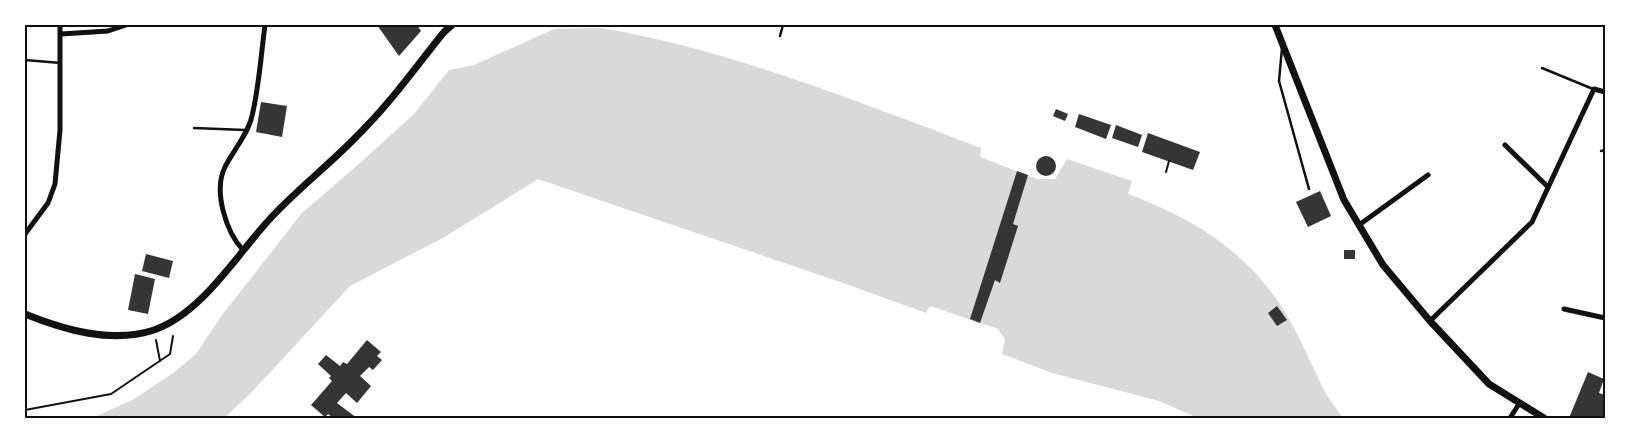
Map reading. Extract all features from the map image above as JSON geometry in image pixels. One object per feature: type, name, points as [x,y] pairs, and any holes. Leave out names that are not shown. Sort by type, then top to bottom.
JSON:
[{"type":"street","points":[[25,234],[48,203],[55,184],[60,130],[60,25]]},
{"type":"street","points":[[61,34],[108,31],[126,25]]},
{"type":"street","points":[[243,250],[234,240],[226,218],[221,185],[224,170],[252,118],[265,25]]},
{"type":"street","points":[[25,314],[50,324],[91,333],[125,335],[154,330],[178,318],[197,304],[289,199],[356,138],[444,32],[452,25]]},
{"type":"street","points":[[1275,25],[1344,200],[1383,265],[1430,321],[1489,384],[1544,418]]},
{"type":"street","points":[[1430,321],[1532,222],[1594,89],[1605,92]]},
{"type":"street","points":[[1506,145],[1548,187]]},
{"type":"street","points":[[1358,225],[1428,176]]},
{"type":"street","points":[[1564,309],[1605,318]]},
{"type":"street","points":[[1510,418],[1519,404]]},
{"type":"lane","points":[[780,36],[783,25]]},
{"type":"lane","points":[[1282,44],[1279,81],[1309,189]]},
{"type":"lane","points":[[25,60],[61,63]]},
{"type":"lane","points":[[1542,68],[1594,89]]},
{"type":"lane","points":[[194,128],[245,130]]},
{"type":"path","points":[[1166,172],[1169,162]]},
{"type":"path","points":[[154,330],[158,358],[161,362]]},
{"type":"path","points":[[25,410],[111,394],[161,362],[170,354],[173,336]]},
{"type":"shaded area","points":[[601,28],[697,49],[794,79],[981,148],[980,157],[1037,179],[1055,179],[1067,159],[1132,181],[1128,194],[1175,214],[1218,240],[1255,273],[1272,292],[1296,332],[1326,394],[1343,418],[1198,418],[1159,401],[1052,373],[1002,354],[1005,339],[998,329],[930,306],[926,313],[538,179],[443,238],[350,286],[250,394],[224,418],[92,418],[134,399],[173,373],[196,354],[222,315],[302,213],[414,114],[449,70],[474,65],[554,29]]},
{"type":"building","points":[[377,25],[417,25],[421,31],[399,56]]},
{"type":"building","points":[[261,102],[287,106],[282,137],[256,132]]},
{"type":"building","points":[[1056,109],[1068,114],[1065,121],[1053,116]]},
{"type":"building","points":[[1079,114],[1111,125],[1106,139],[1075,127]]},
{"type":"building","points":[[1116,125],[1142,135],[1138,147],[1112,138]]},
{"type":"building","points":[[1148,133],[1200,152],[1193,170],[1142,152]]},
{"type":"building","points":[[1042,156],[1050,156],[1056,162],[1056,170],[1050,176],[1042,176],[1036,170],[1036,162]]},
{"type":"building","points":[[1017,171],[1028,175],[1013,224],[1018,226],[1000,283],[995,280],[980,323],[970,319]]},
{"type":"building","points":[[1320,191],[1331,216],[1308,227],[1296,202]]},
{"type":"building","points":[[1344,250],[1355,250],[1355,259],[1344,259]]},
{"type":"building","points":[[146,254],[173,261],[169,278],[142,271]]},
{"type":"building","points":[[135,274],[155,279],[148,314],[128,310]]},
{"type":"building","points":[[1277,306],[1287,320],[1277,326],[1268,313]]},
{"type":"building","points":[[367,340],[381,352],[377,356],[382,360],[373,370],[369,367],[360,376],[371,386],[357,403],[346,393],[337,403],[357,418],[333,418],[328,414],[325,417],[311,405],[332,381],[329,378],[331,376],[318,364],[326,355],[340,366],[343,362],[347,364]]},
{"type":"building","points":[[1588,372],[1604,379],[1599,393],[1605,395],[1605,418],[1569,418]]}]
